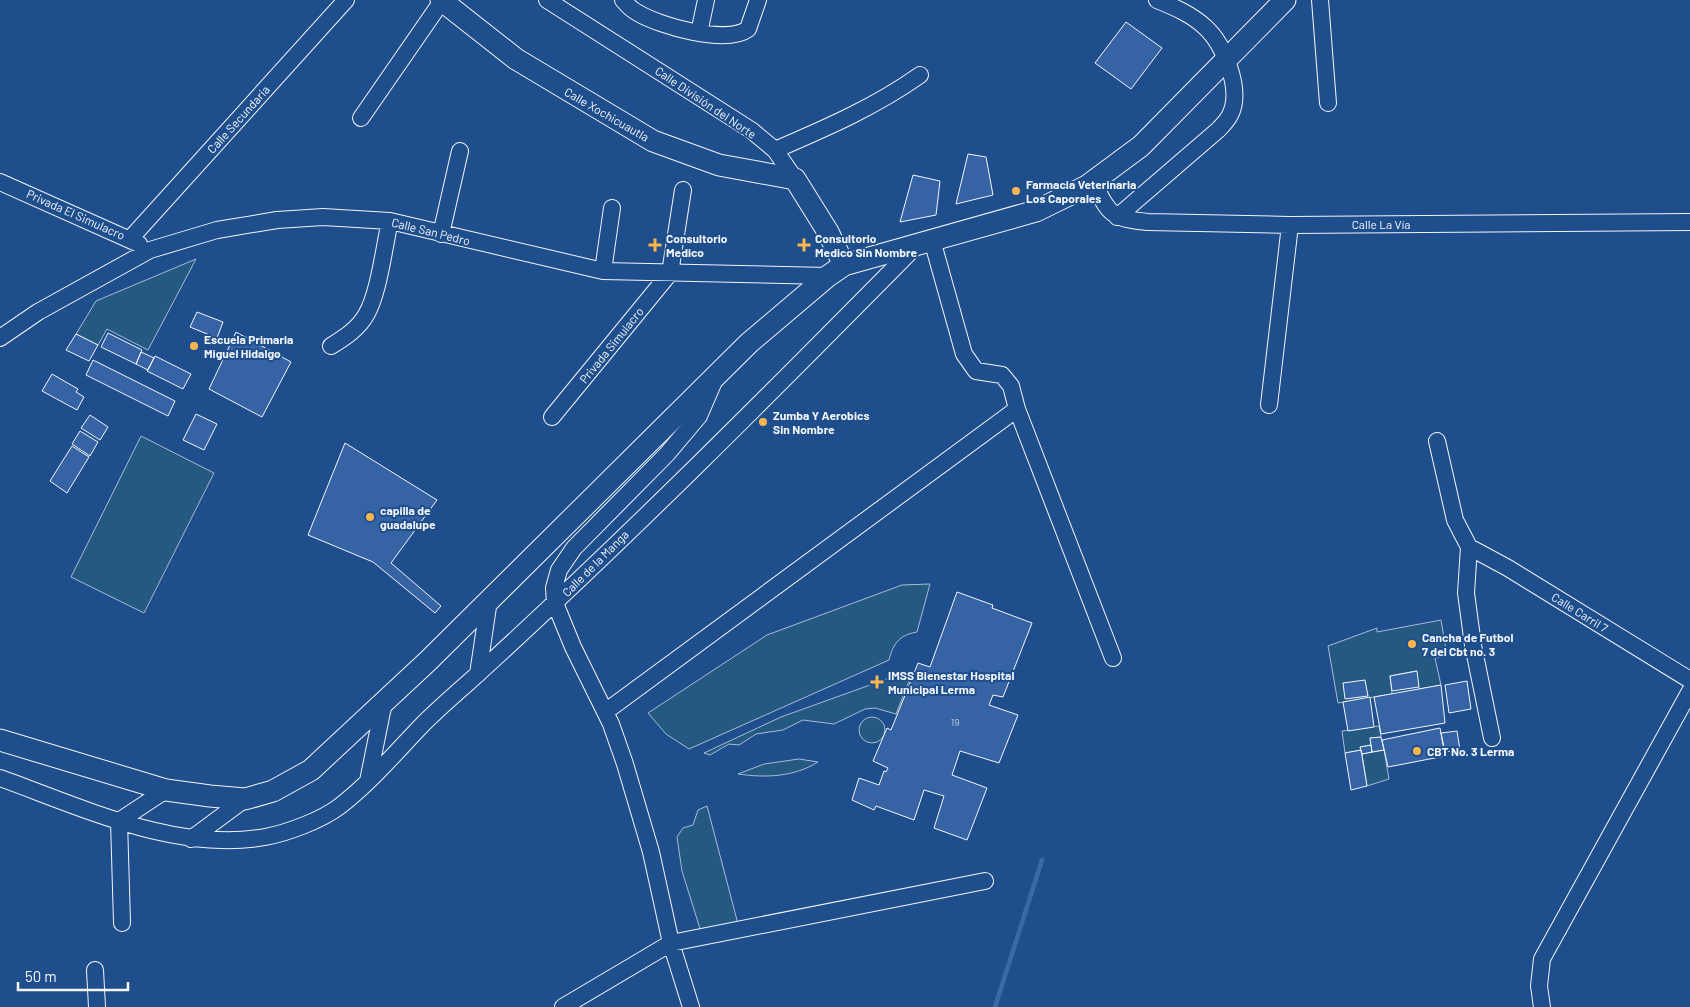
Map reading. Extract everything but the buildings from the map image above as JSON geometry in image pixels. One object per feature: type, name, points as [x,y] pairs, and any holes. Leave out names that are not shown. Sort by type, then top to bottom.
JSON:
[{"type":"main road","points":[[0,740],[166,790],[245,799],[273,791],[311,770],[489,600],[716,375],[750,343],[836,271],[925,242],[1036,211],[1093,182],[1141,146],[1228,60],[1285,0]]},
{"type":"main road","name":"Calle Xochicuautla","points":[[442,1],[516,59],[653,142],[719,164],[796,179]]},
{"type":"main road","name":"Calle División del Norte","points":[[796,179],[828,232],[836,271]]},
{"type":"street","name":"Calle Secundaria","points":[[130,239],[346,0]]},
{"type":"street","name":"Calle División del Norte","points":[[547,0],[751,130],[775,150],[796,179]]},
{"type":"street","points":[[623,0],[637,13],[699,33],[732,35],[743,33],[748,29],[758,0]]},
{"type":"street","points":[[699,33],[706,0]]},
{"type":"street","points":[[1093,182],[1110,212],[1117,217],[1212,136],[1230,115],[1234,103],[1234,89],[1228,60],[1205,27],[1184,5],[1157,0]]},
{"type":"street","points":[[1320,0],[1328,103]]},
{"type":"street","points":[[362,118],[442,1]]},
{"type":"street","points":[[775,150],[854,116],[887,99],[920,75]]},
{"type":"street","points":[[441,234],[460,151]]},
{"type":"street","name":"Privada El Simulacro","points":[[0,182],[130,239],[150,250]]},
{"type":"street","points":[[670,273],[683,190]]},
{"type":"street","points":[[603,270],[612,208]]},
{"type":"street","name":"Calle La Vía","points":[[1117,217],[1148,222],[1290,225],[1690,222]]},
{"type":"street","name":"Calle San Pedro","points":[[0,338],[38,312],[150,250],[217,230],[277,220],[323,218],[390,220],[441,234],[603,270],[670,273],[836,271]]},
{"type":"street","points":[[331,346],[351,333],[366,316],[372,300],[390,220]]},
{"type":"street","points":[[1269,405],[1290,225]]},
{"type":"street","points":[[925,242],[964,354],[976,371],[1002,375],[1010,386],[1017,409],[1112,658]]},
{"type":"street","name":"Calle de la Manga","points":[[691,1007],[671,943],[651,852],[622,756],[605,712],[573,647],[555,603],[925,242]]},
{"type":"street","name":"Privada Simulacro","points":[[552,417],[670,273]]},
{"type":"street","points":[[0,778],[120,821],[191,839],[220,841],[264,838],[290,830],[337,808],[368,781],[424,723],[555,603],[554,588],[559,570],[574,548],[667,454],[699,416],[716,375]]},
{"type":"street","points":[[605,712],[1017,409]]},
{"type":"street","points":[[1437,441],[1454,520],[1469,547],[1466,593],[1473,645],[1492,738]]},
{"type":"street","name":"Calle Carril 7","points":[[1469,547],[1508,568],[1690,680]]},
{"type":"street","points":[[478,674],[489,600]]},
{"type":"street","points":[[1542,1007],[1539,980],[1542,959],[1690,691]]},
{"type":"street","points":[[368,781],[384,702]]},
{"type":"street","points":[[120,821],[166,790]]},
{"type":"street","points":[[191,839],[245,799]]},
{"type":"street","points":[[120,821],[122,923]]},
{"type":"street","points":[[563,1007],[671,943],[985,881]]},
{"type":"street","points":[[95,970],[97,1007]]},
{"type":"shaded area","points":[[196,259],[148,350],[107,329],[98,345],[76,334],[96,301]]},
{"type":"shaded area","points":[[141,436],[214,473],[144,613],[71,577]]},
{"type":"shaded area","points":[[930,584],[917,632],[906,635],[898,641],[889,660],[689,749],[666,734],[648,713],[767,635],[902,585]]},
{"type":"shaded area","points":[[1441,620],[1447,656],[1435,658],[1441,685],[1419,689],[1416,671],[1390,676],[1392,694],[1338,703],[1328,646],[1377,628],[1377,632]]},
{"type":"shaded area","points":[[895,676],[909,681],[896,714],[875,708],[865,709],[834,724],[803,720],[783,730],[756,734],[739,745],[729,744],[710,755],[704,753],[781,717]]},
{"type":"shaded area","points":[[872,717],[881,721],[885,730],[881,739],[872,743],[863,739],[859,730],[863,721]]},
{"type":"shaded area","points":[[1379,726],[1381,737],[1370,738],[1371,745],[1360,747],[1361,750],[1345,753],[1342,731]]},
{"type":"shaded area","points":[[1384,750],[1389,779],[1367,786],[1362,754]]},
{"type":"shaded area","points":[[799,759],[818,762],[799,771],[779,775],[738,774],[764,764]]},
{"type":"shaded area","points":[[707,806],[738,924],[701,932],[682,871],[677,837],[683,828],[693,825],[698,810]]},
{"type":"waterway","points":[[995,1007],[1042,860]]},
{"type":"place","name":"Farmacia Veterinaria Los Caporales","points":[[1016,191]]},
{"type":"place","name":"Consultorio Medico","points":[[655,245]]},
{"type":"place","name":"Consultorio Medico Sin Nombre","points":[[804,245]]},
{"type":"place","name":"Escuela Primaria Miguel Hidalgo","points":[[194,346]]},
{"type":"place","name":"Zumba Y Aerobics Sin Nombre","points":[[763,422]]},
{"type":"place","name":"capilla de guadalupe","points":[[370,517]]},
{"type":"place","name":"Cancha de Futbol 7 del Cbt no. 3","points":[[1412,644]]},
{"type":"place","name":"IMSS Bienestar Hospital Municipal Lerma","points":[[877,682]]},
{"type":"place","name":"CBT No. 3 Lerma","points":[[1417,751]]}]
